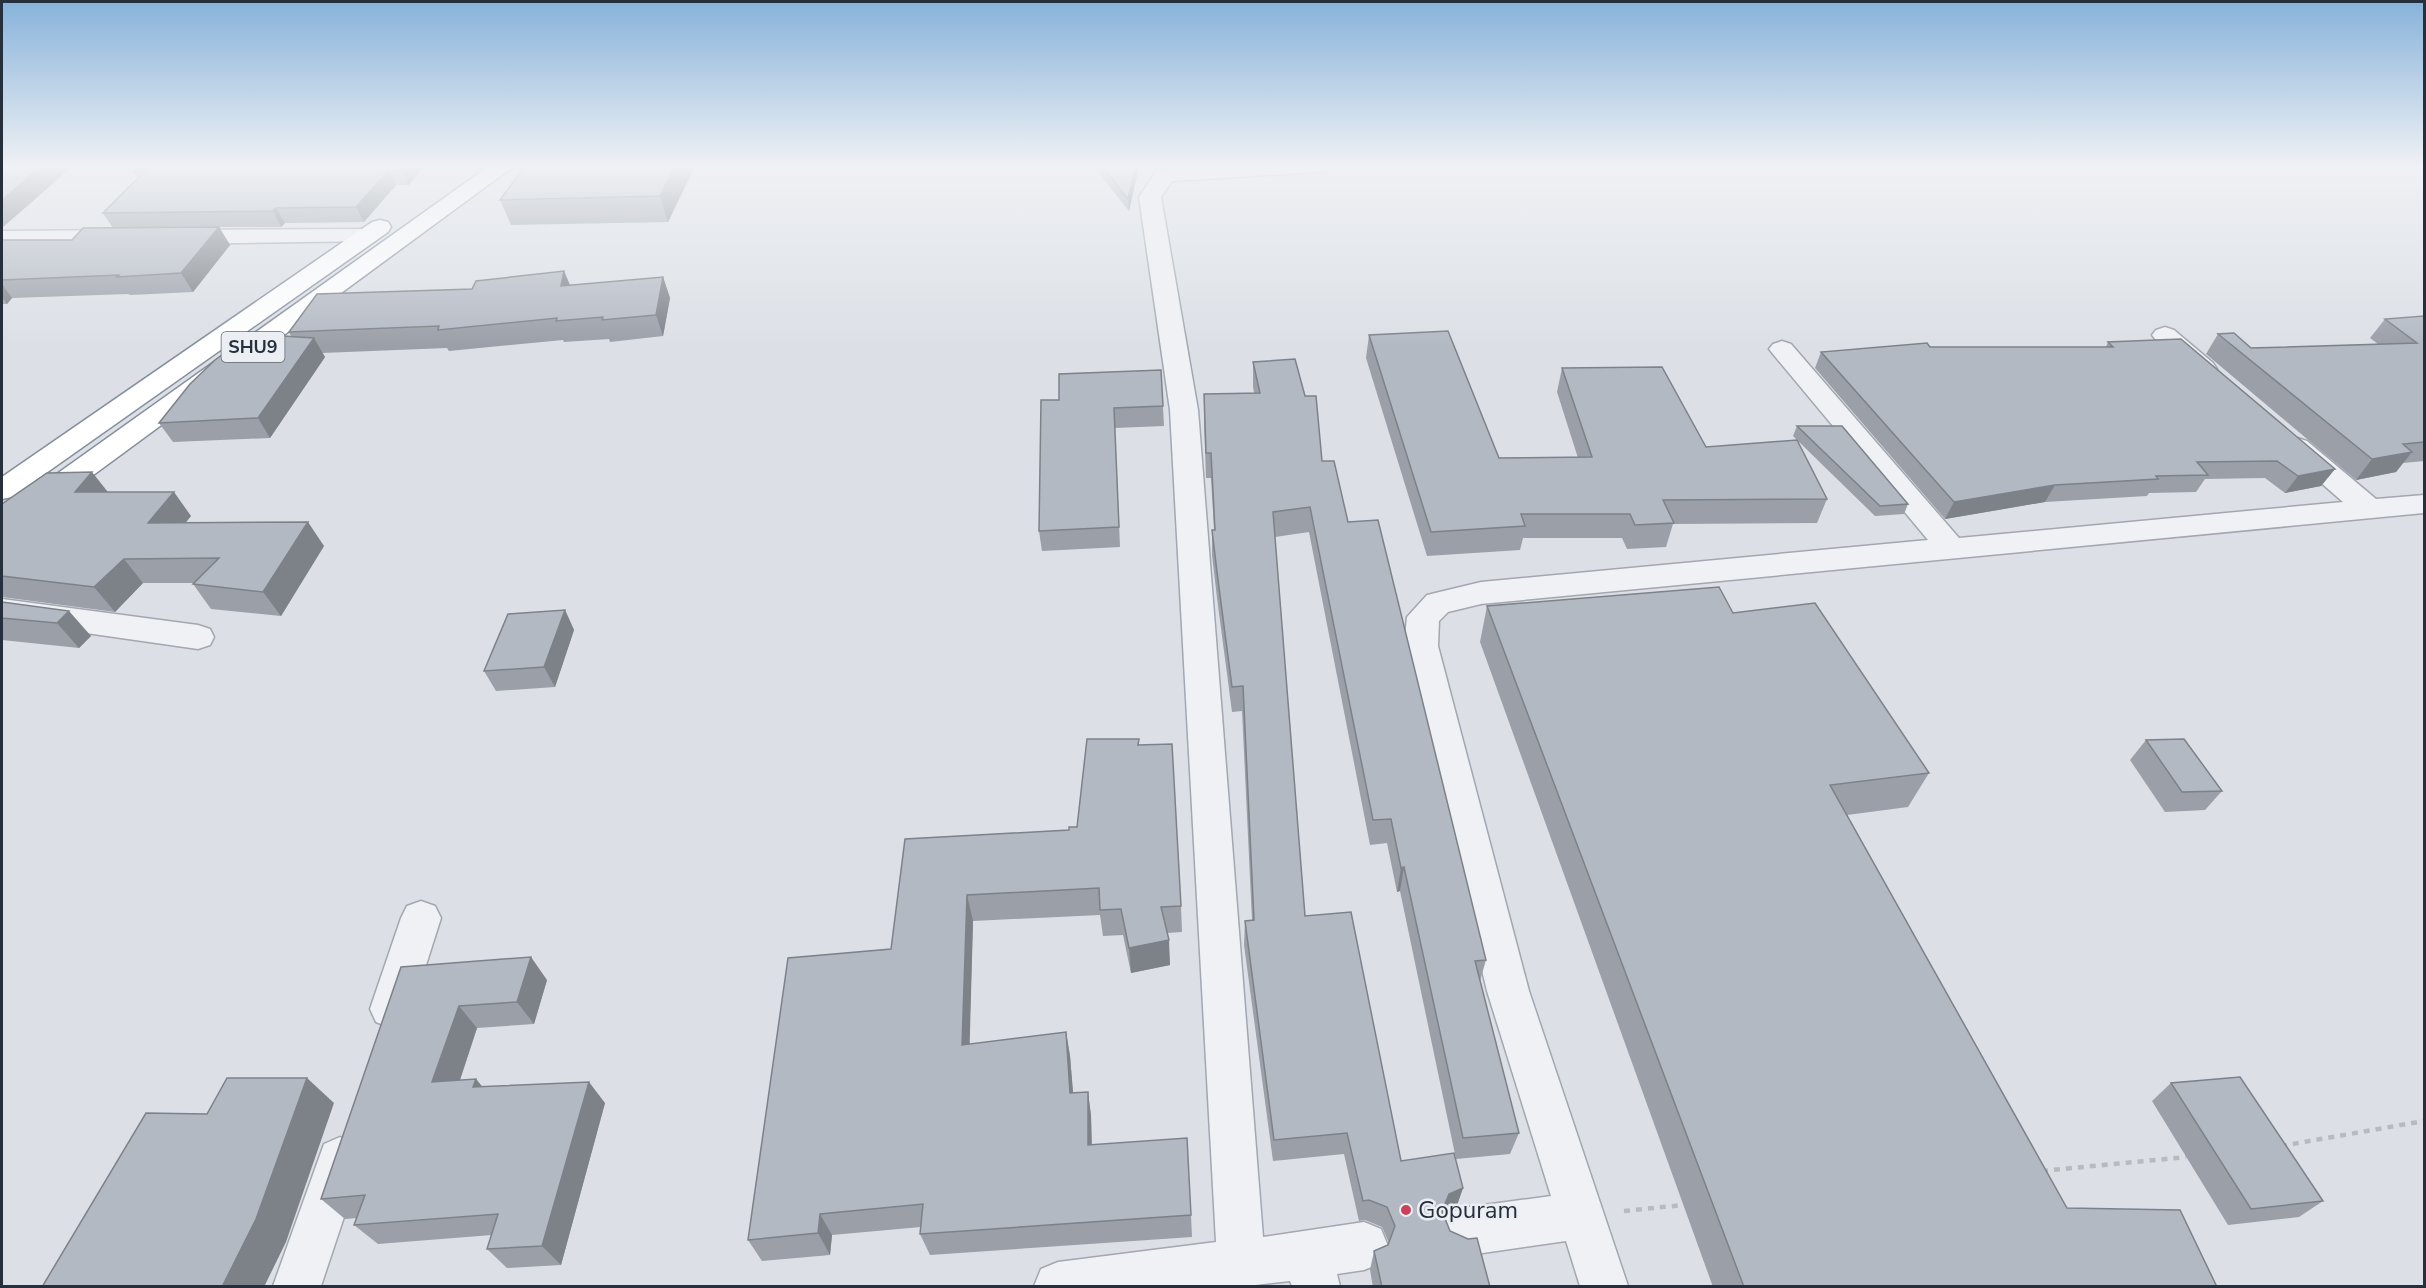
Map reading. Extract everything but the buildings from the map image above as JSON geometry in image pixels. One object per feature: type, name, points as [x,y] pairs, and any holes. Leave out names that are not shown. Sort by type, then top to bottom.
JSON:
[{"type":"highway","points":[[2,490],[381,226]]},
{"type":"highway","name":"SHU9","points":[[2,527],[420,226]]},
{"type":"street","points":[[1155,226],[1184,410],[1240,1263]]},
{"type":"street","points":[[2,238],[367,236]]},
{"type":"street","points":[[2164,335],[2227,388]]},
{"type":"street","points":[[1782,349],[1952,549]]},
{"type":"street","points":[[2281,434],[2371,510]]},
{"type":"street","points":[[1604,1287],[1508,991],[1421,646],[1423,617],[1438,603],[1481,592],[2424,504]]},
{"type":"street","points":[[2,610],[198,637]]},
{"type":"street","points":[[380,1041],[421,918]]},
{"type":"street","points":[[297,1287],[354,1119]]},
{"type":"street","points":[[1462,1232],[1581,1215]]},
{"type":"street","points":[[1058,1287],[1240,1263],[1312,1270],[1364,1246]]},
{"type":"path","points":[[2268,1148],[2424,1121]]},
{"type":"path","points":[[2040,1171],[2186,1157]]},
{"type":"path","points":[[1581,1215],[1683,1205]]},
{"type":"place","name":"Gopuram","points":[[1406,1210]]}]
